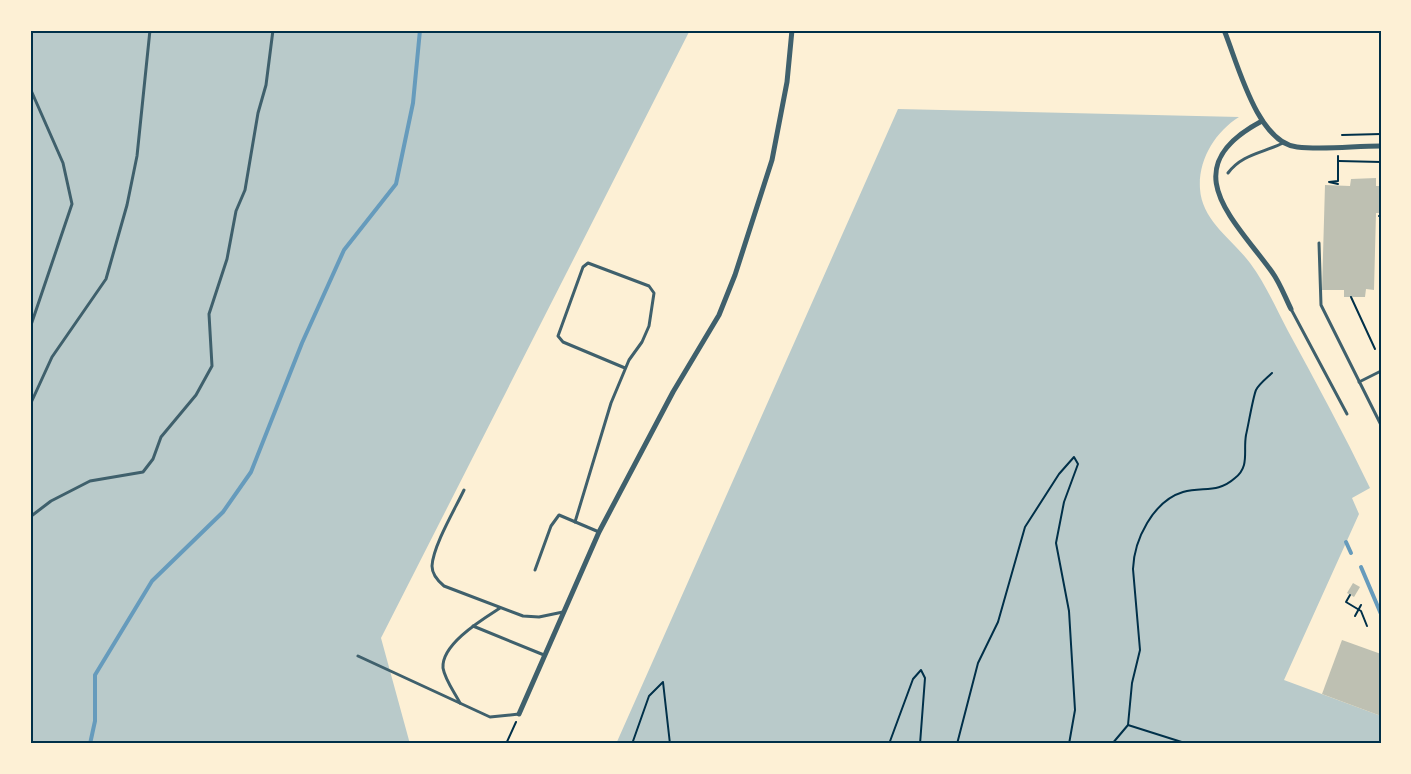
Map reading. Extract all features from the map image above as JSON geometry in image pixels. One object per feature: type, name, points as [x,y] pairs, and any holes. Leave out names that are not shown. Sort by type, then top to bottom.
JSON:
[{"type":"street","points":[[519,714],[599,532],[673,392],[719,315],[735,275],[772,160],[787,82],[792,30]]},
{"type":"street","points":[[1224,30],[1262,121],[1285,143],[1296,147],[1381,146]]},
{"type":"street","points":[[1262,121],[1242,132],[1229,144],[1217,169],[1216,187],[1224,207],[1274,275],[1291,309]]},
{"type":"lane","points":[[30,405],[52,357],[106,279],[127,205],[137,156],[150,30]]},
{"type":"lane","points":[[30,517],[51,501],[90,481],[143,472],[149,467],[166,429],[184,410],[212,366],[209,314],[226,259],[236,211],[245,190],[258,113],[266,85],[273,30]]},
{"type":"lane","points":[[30,88],[63,163],[72,204],[30,328]]},
{"type":"lane","points":[[1228,173],[1247,155],[1266,151],[1285,143]]},
{"type":"lane","points":[[1319,243],[1321,305],[1381,424]]},
{"type":"lane","points":[[575,522],[611,403],[626,368],[649,326],[654,293],[649,286],[588,263],[583,267],[558,336],[563,342],[626,368]]},
{"type":"lane","points":[[1291,309],[1347,414]]},
{"type":"lane","points":[[1359,382],[1381,370]]},
{"type":"lane","points":[[464,490],[435,555],[432,568],[436,579],[444,586],[523,616],[539,617],[565,612]]},
{"type":"lane","points":[[534,570],[551,526],[559,515],[599,532]]},
{"type":"lane","points":[[461,704],[443,666],[459,638],[500,608]]},
{"type":"lane","points":[[473,626],[545,655]]},
{"type":"lane","points":[[358,656],[490,717],[519,714]]},
{"type":"path","points":[[1342,135],[1381,134]]},
{"type":"path","points":[[1338,154],[1338,181],[1329,182],[1338,184]]},
{"type":"path","points":[[1338,161],[1381,162]]},
{"type":"path","points":[[1351,297],[1375,349]]},
{"type":"path","points":[[1112,744],[1128,725],[1131,683],[1140,650],[1133,558],[1143,528],[1162,506],[1182,492],[1216,489],[1235,479],[1243,470],[1246,435],[1256,390],[1272,373]]},
{"type":"path","points":[[957,744],[978,663],[998,622],[1025,527],[1059,474],[1074,457],[1078,464],[1064,502],[1056,543],[1061,582],[1069,611],[1075,710],[1069,744]]},
{"type":"path","points":[[1350,595],[1346,602],[1358,609],[1367,626]]},
{"type":"path","points":[[1355,616],[1361,604]]},
{"type":"path","points":[[889,744],[913,679],[921,670],[925,678],[920,744]]},
{"type":"path","points":[[632,744],[649,696],[663,682],[670,744]]},
{"type":"path","points":[[506,744],[519,714]]},
{"type":"path","points":[[1128,725],[1188,744]]},
{"type":"shaded area","points":[[30,30],[690,30],[381,638],[410,744],[30,744]]},
{"type":"shaded area","points":[[898,109],[1239,117],[1222,130],[1205,157],[1200,178],[1202,200],[1212,220],[1261,279],[1370,488],[1352,498],[1359,514],[1284,680],[1381,716],[1381,744],[616,744]]},
{"type":"building","points":[[1376,178],[1376,186],[1381,186],[1381,213],[1376,213],[1374,290],[1366,289],[1365,297],[1344,297],[1344,290],[1322,290],[1325,185],[1350,186],[1351,179]]},
{"type":"building","points":[[1353,583],[1360,587],[1354,597],[1347,593]]},
{"type":"building","points":[[1342,640],[1381,654],[1381,716],[1322,694]]},
{"type":"waterway","points":[[90,744],[95,721],[95,675],[152,581],[223,512],[251,472],[302,343],[344,250],[396,184],[413,103],[420,30]]},
{"type":"waterway","points":[[1346,542],[1351,553]]},
{"type":"waterway","points":[[1361,567],[1381,614]]}]
